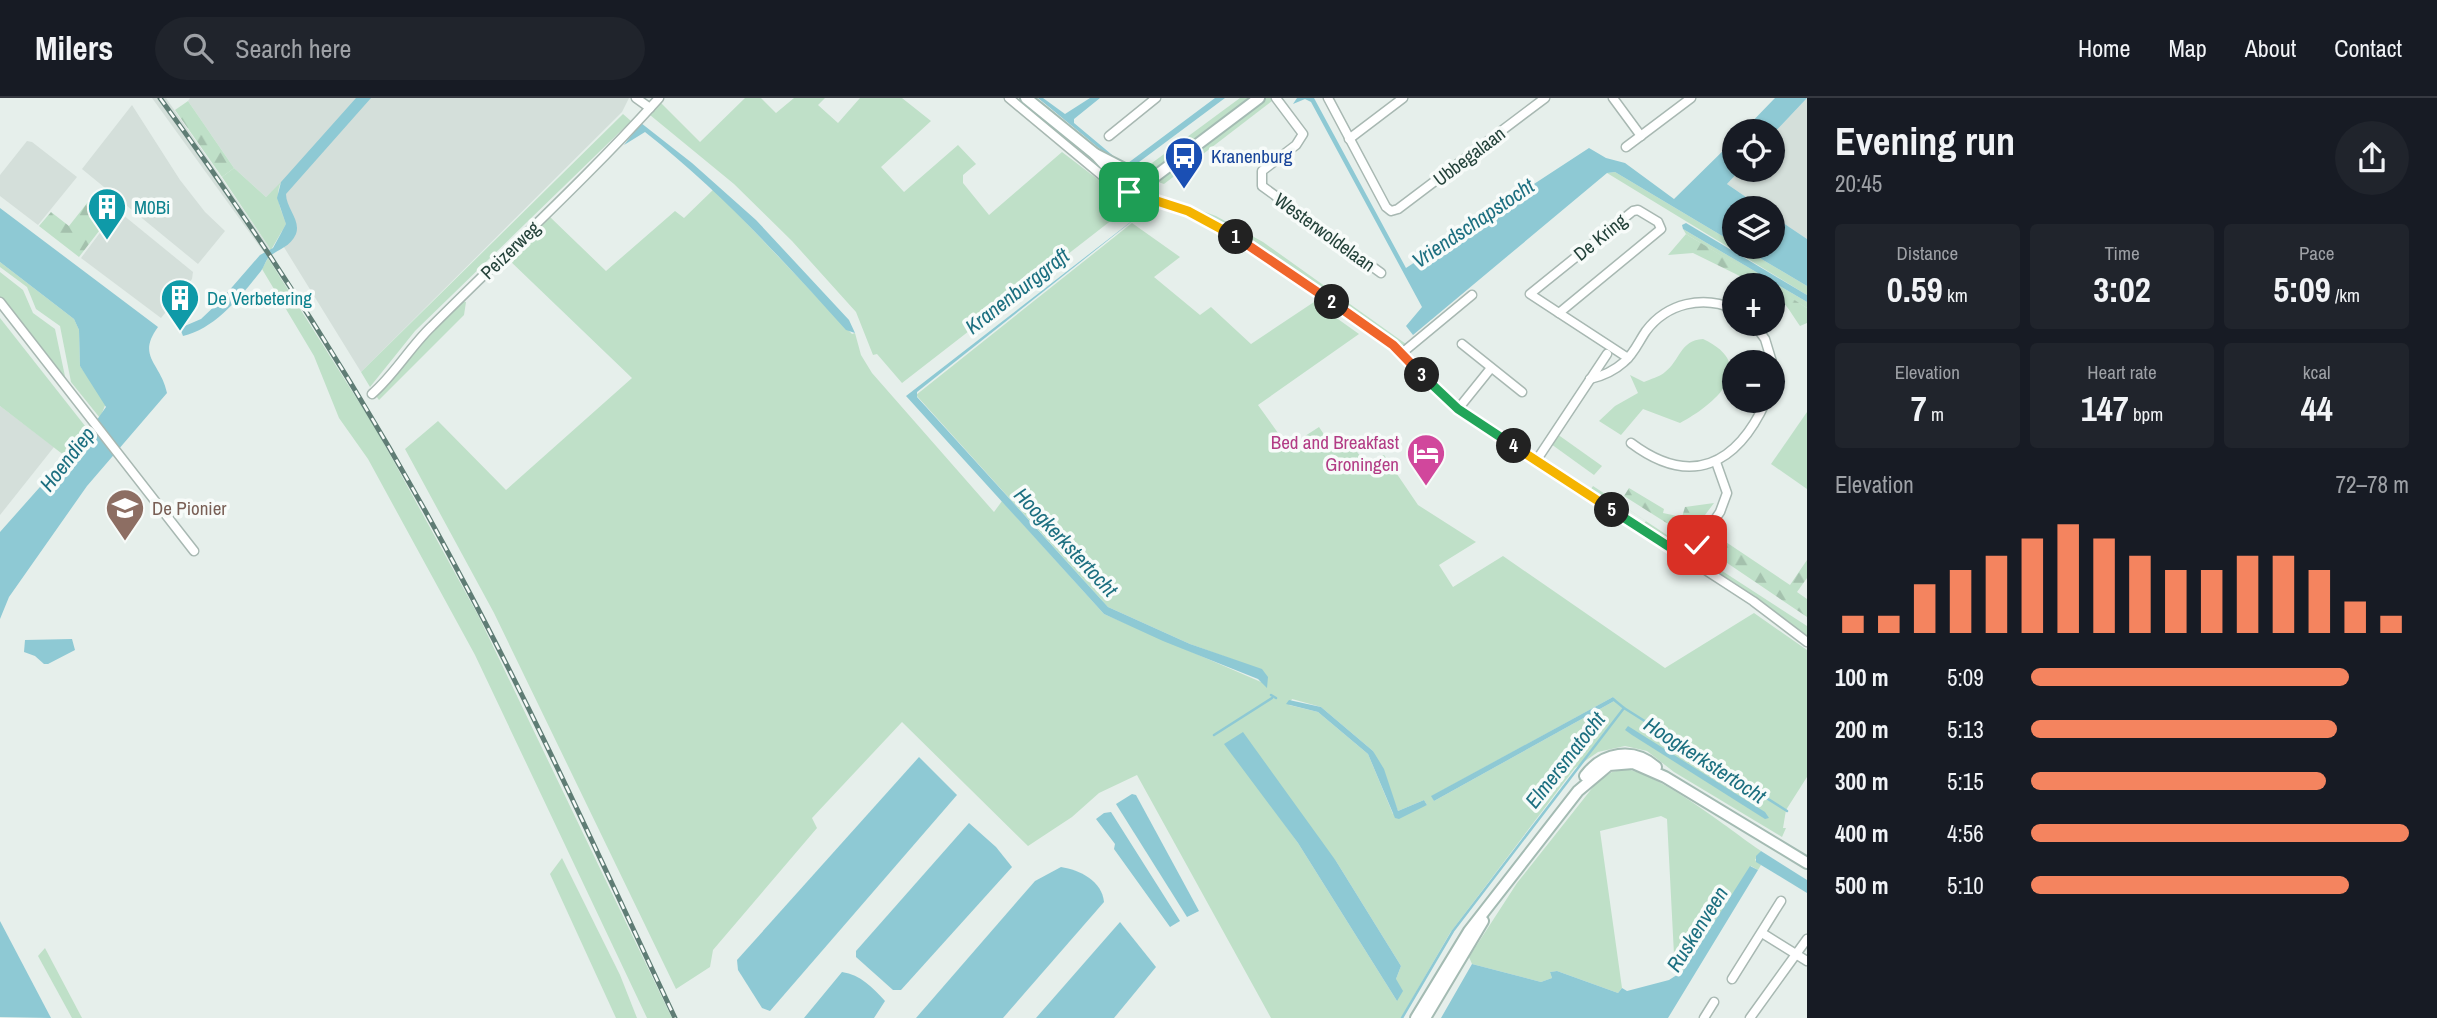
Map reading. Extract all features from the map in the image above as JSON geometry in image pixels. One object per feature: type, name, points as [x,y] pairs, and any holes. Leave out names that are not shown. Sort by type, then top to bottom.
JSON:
[{"type":"main road","points":[[1026,98],[1061,133],[1095,154],[1115,176],[1145,184],[1259,98]]},
{"type":"main road","points":[[1416,1018],[1469,931],[1578,791],[1599,771],[1621,762],[1640,765],[1665,776],[1807,863]]},
{"type":"main road","points":[[1425,1018],[1494,901]]},
{"type":"street","points":[[636,98],[650,108]]},
{"type":"street","name":"Peizerweg","points":[[372,394],[386,382],[430,328],[638,123],[659,98]]},
{"type":"street","points":[[1009,98],[1061,133],[1116,188],[1188,211],[1249,244],[1402,353],[1458,409],[1753,601],[1807,642]]},
{"type":"street","points":[[1109,136],[1156,98]]},
{"type":"street","name":"Westerwoldelaan","points":[[1276,98],[1303,134],[1296,145],[1262,171],[1262,186],[1381,273]]},
{"type":"street","points":[[1328,98],[1349,139],[1402,98]]},
{"type":"street","name":"Ubbegalaan","points":[[1349,139],[1386,207],[1391,211],[1398,209],[1545,98]]},
{"type":"street","points":[[1613,98],[1641,136]]},
{"type":"street","points":[[1626,147],[1690,98]]},
{"type":"street","name":"De Kring","points":[[1559,313],[1661,229],[1658,222],[1638,210],[1633,211],[1530,294],[1559,313],[1628,358]]},
{"type":"street","points":[[1402,353],[1472,295]]},
{"type":"street","points":[[0,302],[194,551]]},
{"type":"street","points":[[1590,379],[1604,375],[1628,358],[1647,330],[1668,311],[1694,302],[1722,304]]},
{"type":"street","points":[[1462,344],[1522,392]]},
{"type":"street","points":[[1536,461],[1607,354]]},
{"type":"street","points":[[1458,409],[1491,368]]},
{"type":"street","points":[[1631,443],[1658,461],[1673,467],[1701,466],[1716,462],[1741,442],[1759,413]]},
{"type":"street","points":[[1688,559],[1720,512],[1727,494],[1716,462]]},
{"type":"street","points":[[1732,979],[1781,901]]},
{"type":"street","points":[[1762,933],[1807,961]]},
{"type":"street","points":[[1750,1018],[1807,939]]},
{"type":"street","points":[[1704,1018],[1714,1002]]},
{"type":"shaded area","points":[[152,98],[166,98],[271,250],[265,254]]},
{"type":"shaded area","points":[[190,98],[629,98],[622,112],[361,372],[282,244],[281,183],[266,197],[234,168],[188,101]]},
{"type":"shaded area","points":[[1807,98],[1807,239],[1785,224],[1785,196],[1744,196],[1727,184],[1785,182],[1785,121]]},
{"type":"shaded area","points":[[132,105],[180,180],[205,212],[225,231],[198,264],[82,169]]},
{"type":"shaded area","points":[[27,141],[32,142],[77,177],[38,225],[0,196],[0,175]]},
{"type":"shaded area","points":[[117,210],[193,272],[192,279],[161,318],[81,258]]},
{"type":"shaded area","points":[[0,406],[54,447],[0,515]]},
{"type":"green space","points":[[745,98],[761,98],[776,113],[794,98],[825,98],[818,105],[838,123],[860,98],[902,98],[931,121],[881,167],[904,192],[958,145],[976,164],[963,175],[963,183],[989,215],[1062,152],[1117,194],[1135,202],[902,383],[877,354],[873,355],[856,312],[792,241],[734,184],[650,115],[661,103],[700,142]]},
{"type":"green space","points":[[1240,98],[1251,98],[1152,173],[1137,174]]},
{"type":"green space","points":[[1265,98],[1276,98],[1164,184],[1155,181]]},
{"type":"green space","points":[[188,101],[234,168],[222,177],[175,110]]},
{"type":"green space","points":[[623,114],[631,121],[415,331],[370,387],[361,372]]},
{"type":"green space","points":[[234,168],[266,197],[281,182],[278,198],[286,224],[271,250],[222,177]]},
{"type":"green space","points":[[1615,172],[1722,236],[1722,243],[1607,173]]},
{"type":"green space","points":[[714,189],[852,334],[855,333],[861,355],[872,373],[994,512],[1002,501],[1104,614],[1261,682],[1262,670],[1190,644],[1108,607],[916,395],[1132,223],[1180,257],[1154,277],[1200,315],[1211,307],[1251,344],[1314,302],[1359,334],[1258,405],[1288,447],[1319,427],[1329,442],[1344,436],[1366,463],[1384,455],[1418,505],[1476,542],[1439,565],[1453,587],[1503,556],[1665,668],[1754,613],[1807,650],[1807,777],[1786,810],[1783,828],[1786,828],[1782,837],[1674,772],[1647,751],[1625,746],[1598,752],[1575,768],[1450,933],[1401,1018],[1271,1018],[1137,775],[1099,793],[1072,817],[1028,846],[902,722],[812,818],[817,828],[713,950],[710,967],[676,989],[494,613],[405,449],[438,421],[506,490],[632,378],[508,259],[550,217],[606,271],[675,211],[684,218]],"holes":[[[1613,697],[1616,700],[1434,801],[1432,796]],[[1292,699],[1321,707],[1373,751],[1398,811],[1424,800],[1427,805],[1393,814],[1368,754],[1318,712],[1289,705]],[[1252,779],[1336,861],[1401,966],[1396,979],[1397,1001],[1298,843]]]},
{"type":"green space","points":[[95,193],[116,209],[79,257],[39,226],[51,212],[69,226]]},
{"type":"green space","points":[[1156,194],[1216,216],[1263,242],[1406,344],[1400,346],[1226,227],[1156,197]]},
{"type":"green space","points":[[1683,229],[1722,252],[1722,256],[1686,234]]},
{"type":"green space","points":[[1686,234],[1722,256],[1722,259],[1728,259],[1751,273],[1734,273],[1693,253],[1668,255]]},
{"type":"green space","points":[[268,258],[376,429],[478,615],[672,1018],[647,1018],[475,655],[368,459],[339,418],[314,356],[262,269]]},
{"type":"green space","points":[[1727,259],[1734,259],[1758,273],[1750,273]]},
{"type":"green space","points":[[1748,259],[1761,259],[1785,273],[1771,273]]},
{"type":"green space","points":[[0,262],[74,319],[79,330],[80,366],[106,403],[100,418],[71,382],[60,326],[36,309],[27,287],[0,267]]},
{"type":"green space","points":[[0,272],[23,290],[33,313],[55,329],[66,381],[0,297]]},
{"type":"green space","points":[[1785,273],[1807,286],[1807,295],[1785,282]]},
{"type":"green space","points":[[1785,289],[1807,302],[1807,308],[1785,295]]},
{"type":"green space","points":[[1785,294],[1807,308],[1807,323],[1800,326],[1785,304]]},
{"type":"green space","points":[[462,301],[466,302],[464,315],[379,400],[374,393]]},
{"type":"green space","points":[[0,318],[89,431],[65,456],[0,406]]},
{"type":"green space","points":[[1703,339],[1722,352],[1722,390],[1718,396],[1680,423],[1643,409],[1621,435],[1599,421],[1615,406],[1638,393],[1630,375],[1644,382],[1660,375],[1689,343]]},
{"type":"green space","points":[[1807,412],[1807,489],[1771,464]]},
{"type":"green space","points":[[1557,434],[1602,466],[1594,475],[1551,444]]},
{"type":"green space","points":[[1593,486],[1628,509],[1624,515],[1589,492]]},
{"type":"green space","points":[[1629,488],[1664,509],[1663,513],[1682,517],[1685,507],[1714,503],[1696,527],[1702,531],[1695,541],[1624,496]]},
{"type":"green space","points":[[1646,521],[1688,549],[1682,551],[1642,526]]},
{"type":"green space","points":[[1711,532],[1790,585],[1807,560],[1807,578],[1797,592],[1807,599],[1807,617],[1702,546]]},
{"type":"green space","points":[[1696,554],[1807,626],[1807,636],[1696,561]]},
{"type":"green space","points":[[1626,769],[1658,781],[1761,851],[1755,860],[1761,865],[1758,870],[1751,866],[1683,971],[1675,974],[1667,819],[1661,816],[1600,831],[1622,988],[1618,993],[1557,971],[1550,972],[1552,978],[1541,982],[1472,964],[1469,957],[1517,883],[1597,782],[1612,772]]},
{"type":"green space","points":[[562,858],[620,975],[637,1018],[616,1018],[550,874]]},
{"type":"green space","points":[[45,948],[82,1018],[72,1018],[38,956]]},
{"type":"water","points":[[356,98],[371,98],[286,194],[297,224],[293,239],[268,258],[261,271],[227,310],[206,326],[183,336],[180,328],[201,319],[260,255],[273,248],[286,224],[277,198],[281,182]]},
{"type":"water","points":[[1038,98],[1043,98],[1065,114],[1090,98],[1100,98],[1074,119],[1074,123],[1117,159],[1128,163],[1215,98],[1225,98],[1131,168],[1111,158]]},
{"type":"water","points":[[1297,98],[1314,98],[1406,268],[1589,148],[1606,158],[1625,163],[1674,199],[1722,152],[1722,182],[1729,182],[1727,184],[1744,196],[1722,196],[1722,236],[1615,172],[1607,173],[1413,335],[1406,326],[1422,307],[1311,102],[1305,99],[1293,104]]},
{"type":"water","points":[[1775,98],[1807,98],[1785,121],[1785,119],[1755,119]]},
{"type":"water","points":[[641,123],[692,163],[756,220],[849,320],[855,333],[846,330],[725,202],[645,132],[624,145]]},
{"type":"water","name":"Hoendiep","points":[[0,208],[158,327],[149,346],[152,360],[167,393],[87,486],[9,597],[0,619],[0,532],[87,434],[106,407],[80,366],[79,330],[74,319],[0,262]]},
{"type":"water","points":[[1146,210],[917,392],[917,397],[1108,607],[1190,644],[1262,669],[1268,677],[1267,688],[1258,679],[1104,614],[906,396]]},
{"type":"water","points":[[1686,223],[1722,244],[1722,252],[1683,229],[1682,225]]},
{"type":"water","points":[[1785,224],[1807,239],[1807,286],[1761,259],[1785,259]]},
{"type":"water","points":[[1734,259],[1746,259],[1770,273],[1758,273]]},
{"type":"water","points":[[1785,282],[1807,295],[1807,302],[1785,289]]},
{"type":"water","points":[[72,639],[75,650],[48,664],[24,652],[25,640]]},
{"type":"water","points":[[1613,697],[1616,700],[1434,801],[1431,796]]},
{"type":"water","points":[[1289,700],[1321,707],[1373,751],[1384,769],[1398,811],[1424,800],[1427,805],[1399,819],[1395,818],[1368,754],[1318,712],[1286,704]]},
{"type":"water","points":[[1628,726],[1765,812],[1769,818],[1765,819],[1632,735],[1625,730]]},
{"type":"water","points":[[1243,732],[1336,861],[1401,966],[1396,979],[1403,991],[1397,1001],[1298,843],[1224,744]]},
{"type":"water","points":[[919,757],[957,795],[770,1011],[762,1008],[738,970],[737,960]]},
{"type":"water","points":[[1132,794],[1136,795],[1199,911],[1187,917],[1116,804]]},
{"type":"water","points":[[1111,812],[1180,921],[1170,927],[1114,849],[1115,844],[1096,819]]},
{"type":"water","points":[[969,823],[996,847],[1012,867],[901,990],[893,990],[856,957],[856,951]]},
{"type":"water","points":[[1761,851],[1807,880],[1807,893],[1756,862],[1756,856]]},
{"type":"water","points":[[1750,866],[1758,870],[1668,1018],[1441,1018],[1472,964],[1541,982],[1552,978],[1550,972],[1557,971],[1618,993],[1622,988],[1627,991],[1669,980],[1683,971]]},
{"type":"water","points":[[1061,867],[1095,882],[1104,902],[1003,1018],[916,1018],[1035,881]]},
{"type":"water","points":[[0,921],[51,1018],[0,1017]]},
{"type":"water","points":[[1120,922],[1156,967],[1114,1018],[1036,1018]]},
{"type":"water","points":[[842,972],[861,979],[885,1001],[874,1018],[804,1018]]},
{"type":"waterway","name":"Kranenburggraft","points":[[1111,194],[1130,202]]},
{"type":"waterway","name":"Hoogkerkstertocht","points":[[1271,695],[1276,698]]},
{"type":"waterway","points":[[1214,735],[1272,698]]},
{"type":"waterway","points":[[1613,699],[1624,708]]},
{"type":"waterway","name":"Elmersmatocht","points":[[1402,1018],[1453,931],[1624,708],[1787,811]]},
{"type":"railway","points":[[160,98],[323,337],[433,524],[522,694],[675,1018]]},
{"type":"place","name":"Kranenburg","points":[[1184,190]]},
{"type":"place","name":"M0Bi","points":[[107,241]]},
{"type":"place","name":"De Verbetering","points":[[180,332]]},
{"type":"place","name":"Bed and Breakfast Groningen","points":[[1426,487]]},
{"type":"place","name":"De Pionier","points":[[125,542]]},
{"type":"route","points":[[1129,192],[1200,216],[1249,244],[1393,345],[1458,409],[1688,559],[1697,545]]},
{"type":"water label","name":"Vriendschapstocht","points":[[1473,223]]},
{"type":"water label","name":"Ruskenveen","points":[[1697,929]]}]
